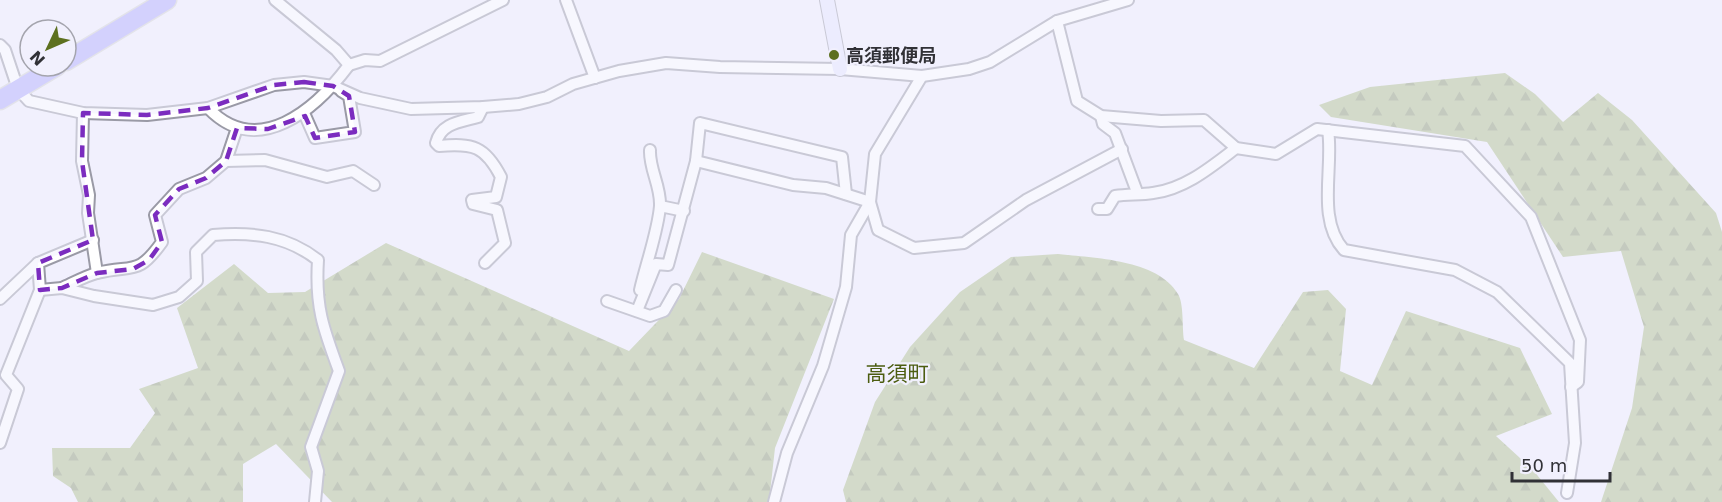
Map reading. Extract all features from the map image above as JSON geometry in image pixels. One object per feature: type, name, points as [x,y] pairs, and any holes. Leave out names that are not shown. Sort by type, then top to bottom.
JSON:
[{"type":"highway","points":[[78,54],[167,0]]},
{"type":"highway","points":[[0,100],[37,78]]},
{"type":"street","points":[[274,0],[336,50],[349,65]]},
{"type":"street","points":[[208,108],[220,120],[237,128],[268,129],[294,120],[333,86],[349,65],[365,60],[380,61],[503,0]]},
{"type":"street","points":[[566,0],[595,78]]},
{"type":"street","points":[[827,0],[840,69]]},
{"type":"street","points":[[0,45],[5,50],[18,89],[29,101],[83,113],[147,116],[208,108],[274,85],[304,82],[333,86],[360,98],[411,109],[483,107],[519,104],[547,98],[573,84],[666,63],[720,67],[840,69],[922,76],[969,69],[990,62],[1088,5],[1128,0]]},
{"type":"street","points":[[1057,21],[1077,101],[1101,116],[1161,121],[1204,120],[1236,148],[1276,154],[1317,129],[1465,146],[1531,217],[1580,340],[1578,382],[1571,387]]},
{"type":"street","points":[[922,76],[875,154],[870,202],[878,230],[914,248],[964,243],[1026,200],[1122,149]]},
{"type":"street","points":[[304,113],[315,138],[355,132],[349,96],[333,86]]},
{"type":"street","points":[[483,107],[478,117],[447,125],[438,132],[435,143],[439,146],[472,146],[483,150],[501,177],[496,197],[472,200],[473,204],[497,210],[505,243],[485,263]]},
{"type":"street","points":[[83,113],[82,161],[89,195],[88,213],[97,273]]},
{"type":"street","points":[[1101,116],[1103,124],[1115,134],[1137,192]]},
{"type":"street","points":[[634,309],[656,264],[668,265],[696,161],[700,123],[842,157],[846,194]]},
{"type":"street","points":[[40,290],[62,288],[97,273],[133,269],[149,260],[162,242],[155,214],[179,189],[206,178],[226,161],[237,128]]},
{"type":"street","points":[[1328,130],[1330,144],[1327,201],[1338,243],[1344,250],[1455,270],[1497,292],[1570,363],[1575,443],[1567,493]]},
{"type":"street","points":[[1098,209],[1107,209],[1115,196],[1137,192],[1153,193],[1194,179],[1236,148]]},
{"type":"street","points":[[634,309],[660,206],[656,183],[649,164],[650,150]]},
{"type":"street","points":[[226,161],[266,160],[327,177],[354,171],[374,185]]},
{"type":"street","points":[[696,161],[793,185],[826,188],[870,202]]},
{"type":"street","points":[[774,502],[787,453],[822,366],[846,287],[851,235],[870,202]]},
{"type":"street","points":[[660,206],[684,211]]},
{"type":"street","points":[[62,288],[94,296],[153,305],[179,297],[197,281],[195,252],[213,235],[250,233],[276,238],[303,248],[318,260],[316,282],[319,317],[339,371],[311,447],[318,471],[315,502]]},
{"type":"street","points":[[0,299],[38,263],[93,240]]},
{"type":"street","points":[[0,443],[18,389],[6,375],[40,290],[38,263]]},
{"type":"street","points":[[607,301],[650,316],[664,311],[676,290]]},
{"type":"highlighted area","points":[[304,82],[333,86],[349,96],[355,132],[315,138],[305,116],[268,129],[237,128],[226,161],[206,178],[179,189],[155,215],[162,242],[149,260],[133,269],[97,273],[62,288],[40,290],[38,263],[93,240],[82,161],[83,113],[147,115],[208,108],[274,85]]},
{"type":"green space","points":[[1505,73],[1535,94],[1563,122],[1598,93],[1632,120],[1716,213],[1722,232],[1722,502],[1601,502],[1632,408],[1644,327],[1621,251],[1563,257],[1487,142],[1331,117],[1319,105],[1370,87]]},
{"type":"green space","points":[[386,243],[629,351],[679,299],[702,252],[834,299],[775,448],[769,502],[332,502],[276,444],[243,464],[243,502],[78,502],[71,488],[53,476],[52,448],[130,448],[155,413],[139,389],[198,368],[177,308],[234,264],[268,293],[305,292]]},
{"type":"green space","points":[[1058,254],[1124,262],[1156,274],[1169,282],[1180,298],[1184,340],[1254,368],[1303,292],[1328,290],[1346,309],[1340,371],[1372,385],[1406,311],[1520,348],[1552,414],[1496,436],[1533,470],[1559,502],[846,502],[843,490],[875,402],[910,347],[960,292],[1011,257]]},
{"type":"place","name":"高須郵便局","points":[[834,55]]},
{"type":"district","name":"高須町","points":[[897,374]]}]
